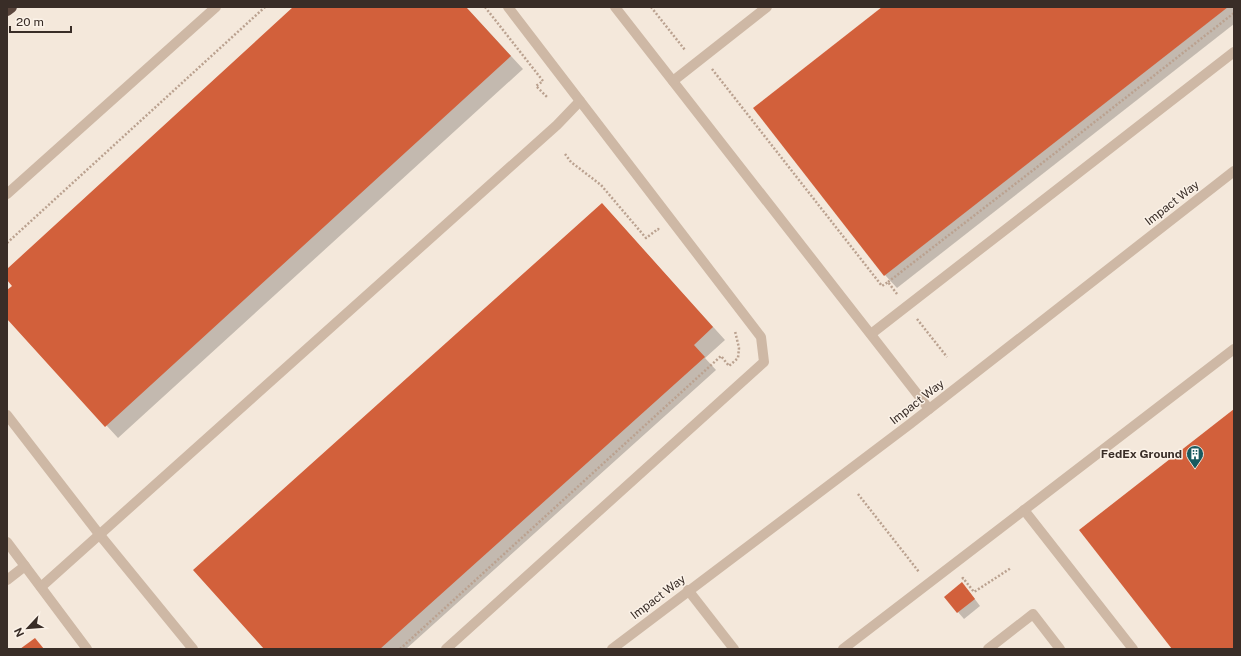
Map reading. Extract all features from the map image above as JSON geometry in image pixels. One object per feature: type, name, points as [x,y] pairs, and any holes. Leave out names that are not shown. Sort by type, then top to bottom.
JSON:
[{"type":"highway","points":[[7,10],[11,7]]},
{"type":"street","points":[[7,194],[216,7]]},
{"type":"street","points":[[446,649],[764,362],[761,336],[508,7]]},
{"type":"street","points":[[615,7],[929,409]]},
{"type":"street","points":[[673,81],[767,7]]},
{"type":"street","points":[[871,334],[1234,52]]},
{"type":"street","points":[[41,587],[98,534],[557,125],[580,101]]},
{"type":"street","name":"Impact Way","points":[[612,649],[929,409],[1234,171]]},
{"type":"street","points":[[843,649],[1234,349]]},
{"type":"street","points":[[7,415],[98,534],[193,649]]},
{"type":"street","points":[[1024,510],[1133,649]]},
{"type":"street","points":[[7,542],[87,649]]},
{"type":"street","points":[[7,580],[25,566]]},
{"type":"street","points":[[688,590],[734,649]]},
{"type":"street","points":[[988,649],[1033,614],[1060,649]]},
{"type":"path","points":[[7,243],[265,7]]},
{"type":"path","points":[[485,7],[543,81],[536,86],[547,97]]},
{"type":"path","points":[[651,7],[685,50]]},
{"type":"path","points":[[712,69],[882,286],[1032,172],[1234,13]]},
{"type":"path","points":[[565,154],[572,162],[601,185],[646,238],[658,229],[662,235]]},
{"type":"path","points":[[888,282],[899,296]]},
{"type":"path","points":[[917,320],[947,357]]},
{"type":"path","points":[[400,649],[721,356],[729,366],[738,358],[738,336],[733,325]]},
{"type":"path","points":[[858,494],[920,574]]},
{"type":"path","points":[[957,583],[963,578],[974,592],[1011,568]]},
{"type":"building","points":[[293,7],[466,7],[511,56],[105,427],[7,319],[7,290],[12,286],[7,280],[7,269]]},
{"type":"building","points":[[882,7],[1228,7],[884,276],[753,108]]},
{"type":"building","points":[[602,203],[713,327],[694,345],[705,357],[380,649],[264,649],[193,570]]},
{"type":"building","name":"FedEx Ground","points":[[1234,409],[1234,649],[1172,649],[1079,530]]},
{"type":"building","points":[[962,582],[975,599],[957,613],[944,597]]},
{"type":"building","points":[[35,638],[44,649],[20,649]]},
{"type":"place","name":"FedEx Ground","points":[[1195,469]]}]
